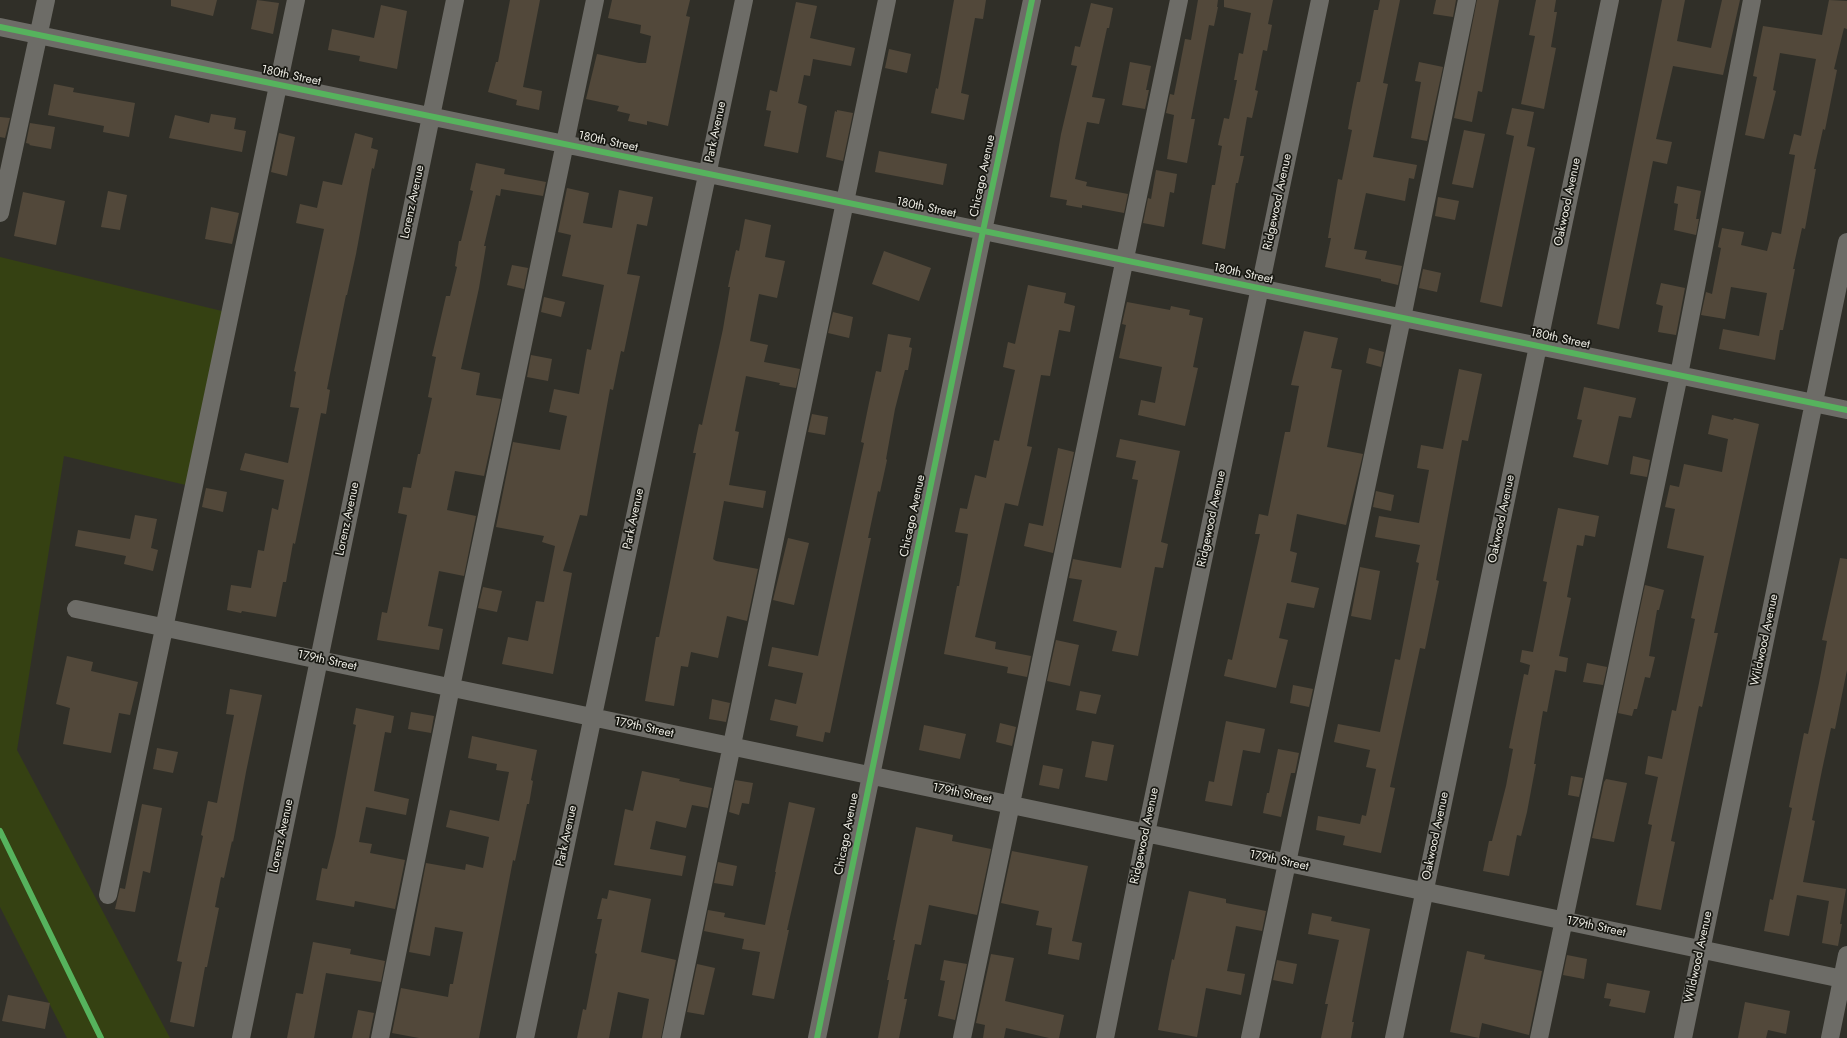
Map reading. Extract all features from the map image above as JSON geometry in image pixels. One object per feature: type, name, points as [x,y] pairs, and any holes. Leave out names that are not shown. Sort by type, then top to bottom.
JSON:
[{"type":"street","points":[[0,213],[4,180],[46,0]]},
{"type":"street","points":[[108,895],[296,0]]},
{"type":"street","name":"Lorenz Avenue","points":[[241,1038],[454,0]]},
{"type":"street","points":[[380,1038],[451,687],[595,0]]},
{"type":"street","name":"Park Avenue","points":[[525,1038],[744,0]]},
{"type":"street","points":[[671,1038],[887,0]]},
{"type":"street","name":"Chicago Avenue","points":[[817,1038],[870,775],[1032,0]]},
{"type":"street","points":[[962,1038],[1179,0]]},
{"type":"street","name":"Ridgewood Avenue","points":[[1104,1038],[1320,0]]},
{"type":"street","points":[[1250,1038],[1402,318],[1467,0]]},
{"type":"street","name":"Oakwood Avenue","points":[[1394,1038],[1610,0]]},
{"type":"street","points":[[1540,1038],[1679,375],[1752,0]]},
{"type":"street","name":"180th Street","points":[[0,27],[1847,410]]},
{"type":"street","name":"Wildwood Avenue","points":[[1683,1038],[1847,242]]},
{"type":"street","name":"179th Street","points":[[76,608],[1845,979]]},
{"type":"street","points":[[1830,1038],[1845,979],[1847,955]]},
{"type":"green space","points":[[0,257],[230,313],[194,487],[64,456],[17,750],[170,1038],[67,1038],[0,907]]},
{"type":"building","points":[[171,0],[217,0],[213,16],[171,6]]},
{"type":"building","points":[[257,0],[279,3],[273,34],[251,29]]},
{"type":"building","points":[[510,0],[540,0],[523,87],[542,91],[539,110],[516,105],[517,100],[488,92],[496,62],[498,62]]},
{"type":"building","points":[[612,0],[690,0],[686,16],[690,17],[668,126],[647,121],[647,125],[628,121],[630,114],[617,111],[619,106],[586,99],[597,54],[639,63],[646,63],[651,36],[640,33],[641,25],[608,18]]},
{"type":"building","points":[[954,0],[986,0],[983,19],[975,18],[961,93],[969,95],[964,120],[931,113],[936,88],[938,89]]},
{"type":"building","points":[[1198,0],[1218,0],[1218,7],[1214,26],[1209,25],[1191,119],[1195,119],[1187,163],[1167,159],[1174,115],[1166,113],[1170,94],[1174,95],[1185,39],[1191,40]]},
{"type":"building","points":[[1224,0],[1273,0],[1268,24],[1272,25],[1267,51],[1263,50],[1255,90],[1258,91],[1252,118],[1247,117],[1240,156],[1244,156],[1238,183],[1236,183],[1225,249],[1202,244],[1212,185],[1215,185],[1222,146],[1218,145],[1224,118],[1229,119],[1237,80],[1234,80],[1239,53],[1243,54],[1251,13],[1224,7]]},
{"type":"building","points":[[1380,0],[1400,0],[1383,83],[1388,84],[1373,157],[1417,165],[1414,179],[1409,178],[1405,201],[1366,193],[1354,249],[1367,251],[1365,259],[1402,266],[1398,285],[1381,281],[1381,279],[1325,267],[1331,238],[1328,238],[1338,179],[1342,180],[1352,130],[1348,129],[1357,82],[1360,82],[1374,10],[1378,10]]},
{"type":"building","points":[[1436,0],[1456,0],[1453,17],[1433,14]]},
{"type":"building","points":[[1477,0],[1499,0],[1482,92],[1478,91],[1472,122],[1454,118]]},
{"type":"building","points":[[1536,0],[1556,0],[1554,12],[1557,12],[1551,47],[1556,48],[1544,109],[1521,104],[1535,36],[1529,35]]},
{"type":"building","points":[[1662,0],[1685,0],[1677,41],[1711,48],[1722,0],[1740,0],[1723,75],[1673,66],[1656,139],[1672,142],[1667,164],[1653,161],[1619,329],[1597,324]]},
{"type":"building","points":[[1829,0],[1847,1],[1847,29],[1844,28],[1834,69],[1837,70],[1825,130],[1823,129],[1814,169],[1816,169],[1805,229],[1802,228],[1793,269],[1795,269],[1783,330],[1780,330],[1775,360],[1719,349],[1723,329],[1759,336],[1767,293],[1731,287],[1725,319],[1701,315],[1706,292],[1712,294],[1721,248],[1718,247],[1722,228],[1744,232],[1741,245],[1767,251],[1772,232],[1781,234],[1795,155],[1789,154],[1794,134],[1801,136],[1816,59],[1780,53],[1773,90],[1776,91],[1764,139],[1745,135],[1757,77],[1753,76],[1763,26],[1822,35]]},
{"type":"building","points":[[796,2],[817,6],[810,38],[855,48],[851,66],[813,59],[810,76],[804,75],[798,103],[807,106],[798,153],[764,146],[771,111],[766,110],[770,90],[777,92]]},
{"type":"building","points":[[1091,3],[1113,8],[1109,28],[1107,28],[1092,97],[1105,99],[1099,124],[1087,122],[1075,179],[1087,182],[1086,186],[1128,194],[1124,213],[1082,205],[1082,208],[1066,205],[1067,200],[1050,197],[1061,134],[1077,66],[1071,65],[1075,46],[1080,47]]},
{"type":"building","points":[[381,5],[407,11],[397,69],[359,61],[360,56],[328,50],[332,29],[374,38]]},
{"type":"building","points":[[889,49],[911,54],[907,73],[885,68]]},
{"type":"building","points":[[1130,62],[1151,66],[1146,90],[1149,90],[1145,109],[1122,105]]},
{"type":"building","points":[[1419,62],[1443,67],[1427,141],[1411,138],[1421,82],[1415,81]]},
{"type":"building","points":[[54,84],[74,88],[73,92],[135,103],[129,137],[103,132],[104,126],[48,115]]},
{"type":"building","points":[[1512,108],[1534,112],[1527,146],[1535,148],[1502,307],[1480,302],[1514,136],[1506,134]]},
{"type":"building","points":[[837,110],[853,113],[843,161],[826,157],[835,111],[837,112]]},
{"type":"building","points":[[211,114],[236,118],[234,129],[246,131],[242,152],[169,138],[175,115],[209,123]]},
{"type":"building","points":[[0,117],[10,118],[5,138],[0,137]]},
{"type":"building","points":[[30,123],[55,127],[51,149],[29,145],[30,144],[26,143]]},
{"type":"building","points":[[1464,130],[1485,134],[1473,188],[1452,184]]},
{"type":"building","points":[[279,133],[295,137],[287,176],[271,172]]},
{"type":"building","points":[[355,133],[373,138],[371,148],[378,150],[374,169],[372,168],[356,254],[327,389],[330,390],[326,414],[321,413],[286,582],[283,582],[276,617],[227,610],[231,585],[251,588],[258,550],[264,551],[272,508],[278,510],[284,480],[240,470],[245,453],[288,463],[299,408],[290,407],[296,372],[294,371],[324,229],[296,223],[300,204],[317,208],[323,181],[342,185]]},
{"type":"building","points":[[879,151],[947,164],[943,185],[875,172]]},
{"type":"building","points":[[476,163],[505,169],[504,174],[546,182],[543,196],[501,189],[500,196],[496,195],[484,246],[486,246],[479,288],[461,369],[480,373],[476,395],[501,399],[484,476],[455,471],[447,510],[476,516],[464,576],[439,571],[428,626],[443,629],[439,650],[377,640],[382,612],[387,613],[407,515],[398,513],[403,487],[411,488],[418,454],[420,454],[432,398],[428,397],[436,357],[432,356],[446,296],[450,296],[457,267],[455,266],[459,241],[461,241],[473,191],[470,190]]},
{"type":"building","points":[[1156,170],[1177,174],[1174,193],[1170,192],[1164,227],[1143,223],[1148,198],[1151,199]]},
{"type":"building","points":[[1677,186],[1701,191],[1696,219],[1699,219],[1696,235],[1674,230],[1678,204],[1674,203]]},
{"type":"building","points":[[567,188],[589,193],[583,223],[612,228],[619,190],[653,197],[647,226],[637,224],[627,274],[640,276],[624,352],[621,351],[613,390],[610,389],[587,516],[580,515],[563,571],[572,573],[553,674],[502,664],[508,637],[528,641],[536,601],[544,602],[555,546],[542,542],[544,536],[496,527],[513,442],[560,450],[567,416],[549,412],[554,389],[579,394],[587,349],[591,350],[604,285],[562,276],[571,235],[558,232]]},
{"type":"building","points":[[108,191],[127,195],[120,230],[101,227]]},
{"type":"building","points":[[23,192],[65,201],[56,245],[14,236]]},
{"type":"building","points":[[1438,197],[1459,201],[1455,220],[1435,216]]},
{"type":"building","points":[[211,207],[239,213],[232,244],[205,239]]},
{"type":"building","points":[[745,219],[771,225],[765,257],[785,261],[777,298],[759,294],[750,341],[768,345],[764,362],[800,369],[796,388],[746,376],[735,431],[739,432],[729,485],[766,491],[763,508],[724,501],[713,559],[716,561],[758,569],[747,621],[727,616],[718,658],[691,652],[688,667],[681,666],[674,706],[645,701],[656,637],[659,637],[696,453],[693,453],[699,424],[702,425],[723,329],[730,287],[728,287],[736,250],[739,251]]},
{"type":"building","points":[[884,251],[931,268],[919,301],[872,284]]},
{"type":"building","points":[[512,265],[528,268],[524,289],[507,285]]},
{"type":"building","points":[[1423,269],[1441,273],[1437,292],[1419,288]]},
{"type":"building","points":[[1661,283],[1685,288],[1676,335],[1658,332],[1663,306],[1656,304]]},
{"type":"building","points":[[1028,285],[1066,293],[1064,303],[1075,306],[1070,332],[1059,330],[1050,376],[1041,375],[1027,446],[1032,447],[1018,506],[1005,503],[975,637],[996,642],[995,649],[1031,656],[1027,677],[1007,673],[1008,667],[944,654],[957,586],[959,586],[968,534],[955,532],[960,508],[967,509],[975,475],[986,478],[994,440],[999,441],[1015,370],[1003,367],[1008,342],[1015,344]]},
{"type":"building","points":[[544,297],[565,302],[561,317],[541,312]]},
{"type":"building","points":[[1127,302],[1170,310],[1171,306],[1190,310],[1189,315],[1203,318],[1193,367],[1198,368],[1185,426],[1138,415],[1141,400],[1155,403],[1162,367],[1119,358],[1126,325],[1122,324]]},
{"type":"building","points":[[833,312],[853,317],[849,338],[828,333]]},
{"type":"building","points":[[1304,331],[1338,338],[1331,368],[1342,370],[1327,447],[1363,454],[1346,525],[1297,514],[1290,551],[1297,553],[1291,582],[1319,588],[1314,608],[1287,603],[1279,638],[1288,640],[1276,688],[1224,676],[1228,659],[1232,660],[1260,534],[1255,534],[1259,514],[1268,516],[1285,432],[1290,432],[1299,386],[1291,385]]},
{"type":"building","points":[[888,334],[911,338],[909,347],[912,348],[908,370],[905,370],[895,409],[887,460],[880,492],[878,491],[868,538],[871,538],[830,733],[825,732],[823,742],[796,736],[798,726],[770,720],[775,699],[796,704],[803,673],[768,666],[772,647],[818,656],[864,443],[861,442],[869,403],[876,371],[881,372]]},
{"type":"building","points":[[1369,348],[1384,352],[1381,367],[1366,363]]},
{"type":"building","points":[[531,355],[552,359],[548,381],[527,377]]},
{"type":"building","points":[[1459,369],[1482,374],[1468,441],[1462,440],[1436,580],[1439,581],[1425,649],[1420,648],[1390,787],[1395,788],[1381,853],[1343,845],[1345,836],[1316,830],[1318,816],[1360,824],[1362,815],[1366,816],[1376,769],[1366,767],[1370,750],[1334,742],[1338,724],[1380,732],[1395,659],[1400,660],[1419,563],[1416,562],[1420,545],[1375,537],[1379,516],[1419,523],[1429,470],[1417,468],[1421,445],[1443,449]]},
{"type":"building","points":[[1584,387],[1636,398],[1631,418],[1619,416],[1608,465],[1573,457],[1582,420],[1577,419]]},
{"type":"building","points":[[812,414],[828,417],[825,435],[808,432]]},
{"type":"building","points":[[1712,415],[1759,424],[1714,633],[1718,633],[1702,707],[1699,706],[1671,841],[1675,842],[1661,910],[1636,905],[1652,825],[1648,824],[1658,777],[1645,774],[1648,756],[1662,759],[1672,710],[1676,711],[1695,619],[1691,618],[1704,556],[1667,548],[1675,509],[1665,507],[1670,485],[1679,487],[1684,464],[1722,472],[1728,439],[1708,434]]},
{"type":"building","points":[[1120,439],[1180,451],[1161,542],[1168,544],[1163,568],[1155,567],[1138,656],[1112,651],[1117,631],[1073,621],[1082,580],[1069,578],[1073,559],[1121,568],[1138,480],[1132,479],[1136,461],[1116,457]]},
{"type":"building","points":[[1058,448],[1074,452],[1053,553],[1024,546],[1029,523],[1043,526]]},
{"type":"building","points":[[1633,456],[1650,460],[1647,477],[1630,474]]},
{"type":"building","points":[[206,488],[227,492],[223,512],[202,507]]},
{"type":"building","points":[[1376,491],[1394,495],[1391,511],[1373,507]]},
{"type":"building","points":[[1558,508],[1599,516],[1595,537],[1585,535],[1583,546],[1577,545],[1567,597],[1571,598],[1559,656],[1568,658],[1566,672],[1555,670],[1547,712],[1543,711],[1534,764],[1536,764],[1527,812],[1521,836],[1517,835],[1509,876],[1483,871],[1489,841],[1492,841],[1506,786],[1513,749],[1509,748],[1524,674],[1528,675],[1530,665],[1520,662],[1522,650],[1533,652],[1547,582],[1543,581]]},
{"type":"building","points":[[135,515],[157,519],[151,548],[158,550],[153,571],[124,564],[126,556],[75,546],[78,530],[130,539]]},
{"type":"building","points":[[788,538],[809,543],[794,605],[773,600]]},
{"type":"building","points":[[1840,558],[1847,559],[1847,670],[1835,729],[1831,728],[1822,770],[1812,820],[1815,821],[1803,882],[1846,889],[1838,946],[1822,943],[1829,901],[1797,895],[1789,936],[1764,931],[1770,899],[1773,900],[1792,808],[1789,807],[1804,733],[1808,734],[1819,683],[1827,641],[1822,640]]},
{"type":"building","points":[[1360,567],[1380,571],[1371,620],[1351,616]]},
{"type":"building","points":[[1645,585],[1664,590],[1659,610],[1657,610],[1649,656],[1655,657],[1650,678],[1645,677],[1637,709],[1634,709],[1632,716],[1618,713]]},
{"type":"building","points":[[483,587],[502,591],[497,612],[478,608]]},
{"type":"building","points":[[1056,640],[1079,645],[1070,686],[1047,681]]},
{"type":"building","points":[[67,656],[93,662],[91,671],[138,682],[130,715],[119,713],[111,753],[63,744],[70,708],[56,704]]},
{"type":"building","points":[[1587,663],[1607,667],[1603,685],[1583,682]]},
{"type":"building","points":[[1293,685],[1313,689],[1309,707],[1290,703]]},
{"type":"building","points":[[230,689],[262,695],[233,842],[232,841],[224,878],[221,877],[215,907],[219,908],[207,967],[205,967],[194,1027],[170,1022],[182,962],[177,961],[203,836],[201,835],[208,801],[217,803],[234,715],[226,714]]},
{"type":"building","points":[[1080,691],[1101,695],[1096,714],[1076,710]]},
{"type":"building","points":[[712,699],[730,703],[726,722],[709,719]]},
{"type":"building","points":[[356,708],[394,716],[391,733],[385,732],[374,791],[409,799],[406,815],[366,807],[359,842],[372,844],[370,853],[405,860],[395,909],[355,901],[354,907],[316,900],[322,868],[327,869],[335,837],[356,725],[353,724]]},
{"type":"building","points":[[411,712],[434,716],[431,733],[408,729]]},
{"type":"building","points":[[1226,721],[1265,729],[1260,753],[1243,750],[1232,806],[1205,801],[1209,781],[1214,782]]},
{"type":"building","points":[[1000,723],[1016,727],[1012,746],[996,742]]},
{"type":"building","points":[[924,725],[966,734],[960,759],[919,750]]},
{"type":"building","points":[[472,736],[537,750],[531,780],[533,781],[529,804],[527,804],[515,861],[513,860],[479,1038],[419,1038],[392,1033],[401,988],[448,997],[450,984],[453,984],[463,932],[435,927],[430,956],[409,952],[426,863],[465,870],[466,864],[483,868],[489,837],[446,827],[450,810],[499,821],[509,772],[496,770],[497,764],[468,758]]},
{"type":"building","points":[[1092,741],[1114,745],[1107,781],[1085,777]]},
{"type":"building","points":[[157,748],[178,752],[173,773],[153,769]]},
{"type":"building","points":[[1278,749],[1299,753],[1295,773],[1291,773],[1281,817],[1263,813],[1267,793],[1269,793]]},
{"type":"building","points":[[1043,765],[1063,769],[1059,789],[1039,785]]},
{"type":"building","points":[[642,771],[712,788],[708,808],[692,805],[686,828],[656,821],[650,849],[686,856],[682,876],[614,865],[625,809],[633,811]]},
{"type":"building","points":[[1571,776],[1583,778],[1579,797],[1568,795]]},
{"type":"building","points":[[1606,779],[1627,783],[1614,842],[1592,838],[1604,782]]},
{"type":"building","points":[[735,780],[753,783],[749,804],[742,803],[739,815],[729,812]]},
{"type":"building","points":[[789,802],[815,808],[787,930],[789,930],[774,999],[752,995],[760,952],[742,949],[744,939],[704,931],[708,910],[725,913],[724,917],[765,925]]},
{"type":"building","points":[[142,804],[162,808],[150,873],[143,871],[135,912],[115,909],[120,888],[125,889]]},
{"type":"building","points":[[916,827],[953,835],[952,841],[991,849],[977,915],[929,905],[921,945],[915,944],[904,999],[907,999],[899,1038],[878,1038],[889,980],[887,980],[895,940],[893,940]]},
{"type":"building","points":[[1012,851],[1088,866],[1072,941],[1082,943],[1079,960],[1048,954],[1052,928],[1036,925],[1039,911],[1001,903]]},
{"type":"building","points":[[718,862],[737,866],[733,886],[714,883]]},
{"type":"building","points":[[609,890],[651,899],[641,952],[676,960],[661,1038],[642,1038],[649,999],[618,992],[609,1038],[577,1038],[583,1009],[586,1010],[597,954],[595,953],[602,919],[597,919],[602,898],[607,899]]},
{"type":"building","points":[[1189,891],[1226,899],[1226,903],[1266,911],[1262,931],[1236,926],[1227,971],[1245,974],[1241,995],[1206,988],[1197,1037],[1158,1030],[1172,959],[1174,960]]},
{"type":"building","points":[[1312,913],[1332,917],[1331,921],[1370,929],[1352,1022],[1354,1022],[1351,1038],[1321,1038],[1328,1004],[1325,1004],[1339,940],[1308,934]]},
{"type":"building","points":[[313,942],[351,949],[350,954],[385,961],[381,982],[326,973],[314,1038],[287,1038],[296,993],[303,994]]},
{"type":"building","points":[[1467,951],[1485,955],[1484,959],[1542,971],[1529,1035],[1482,1023],[1479,1038],[1450,1032]]},
{"type":"building","points":[[991,954],[1014,958],[1005,1001],[1064,1015],[1059,1038],[1049,1038],[1006,1028],[1004,1038],[983,1038],[985,1025],[976,1023]]},
{"type":"building","points":[[1567,955],[1587,959],[1584,979],[1563,975]]},
{"type":"building","points":[[944,960],[967,964],[955,1020],[938,1016],[945,981],[940,980]]},
{"type":"building","points":[[1277,960],[1297,964],[1293,984],[1273,980]]},
{"type":"building","points":[[697,964],[715,968],[704,1015],[687,1012]]},
{"type":"building","points":[[1607,983],[1650,991],[1645,1013],[1609,1006],[1611,999],[1604,998]]},
{"type":"building","points":[[8,995],[50,1003],[45,1029],[2,1021]]},
{"type":"building","points":[[1745,1002],[1790,1011],[1786,1034],[1768,1030],[1766,1038],[1738,1038]]},
{"type":"building","points":[[358,1010],[374,1013],[369,1038],[352,1038]]},
{"type":"cycle path","points":[[817,1038],[1032,0]]},
{"type":"cycle path","points":[[0,27],[1847,410]]},
{"type":"cycle path","points":[[0,831],[101,1038]]}]
